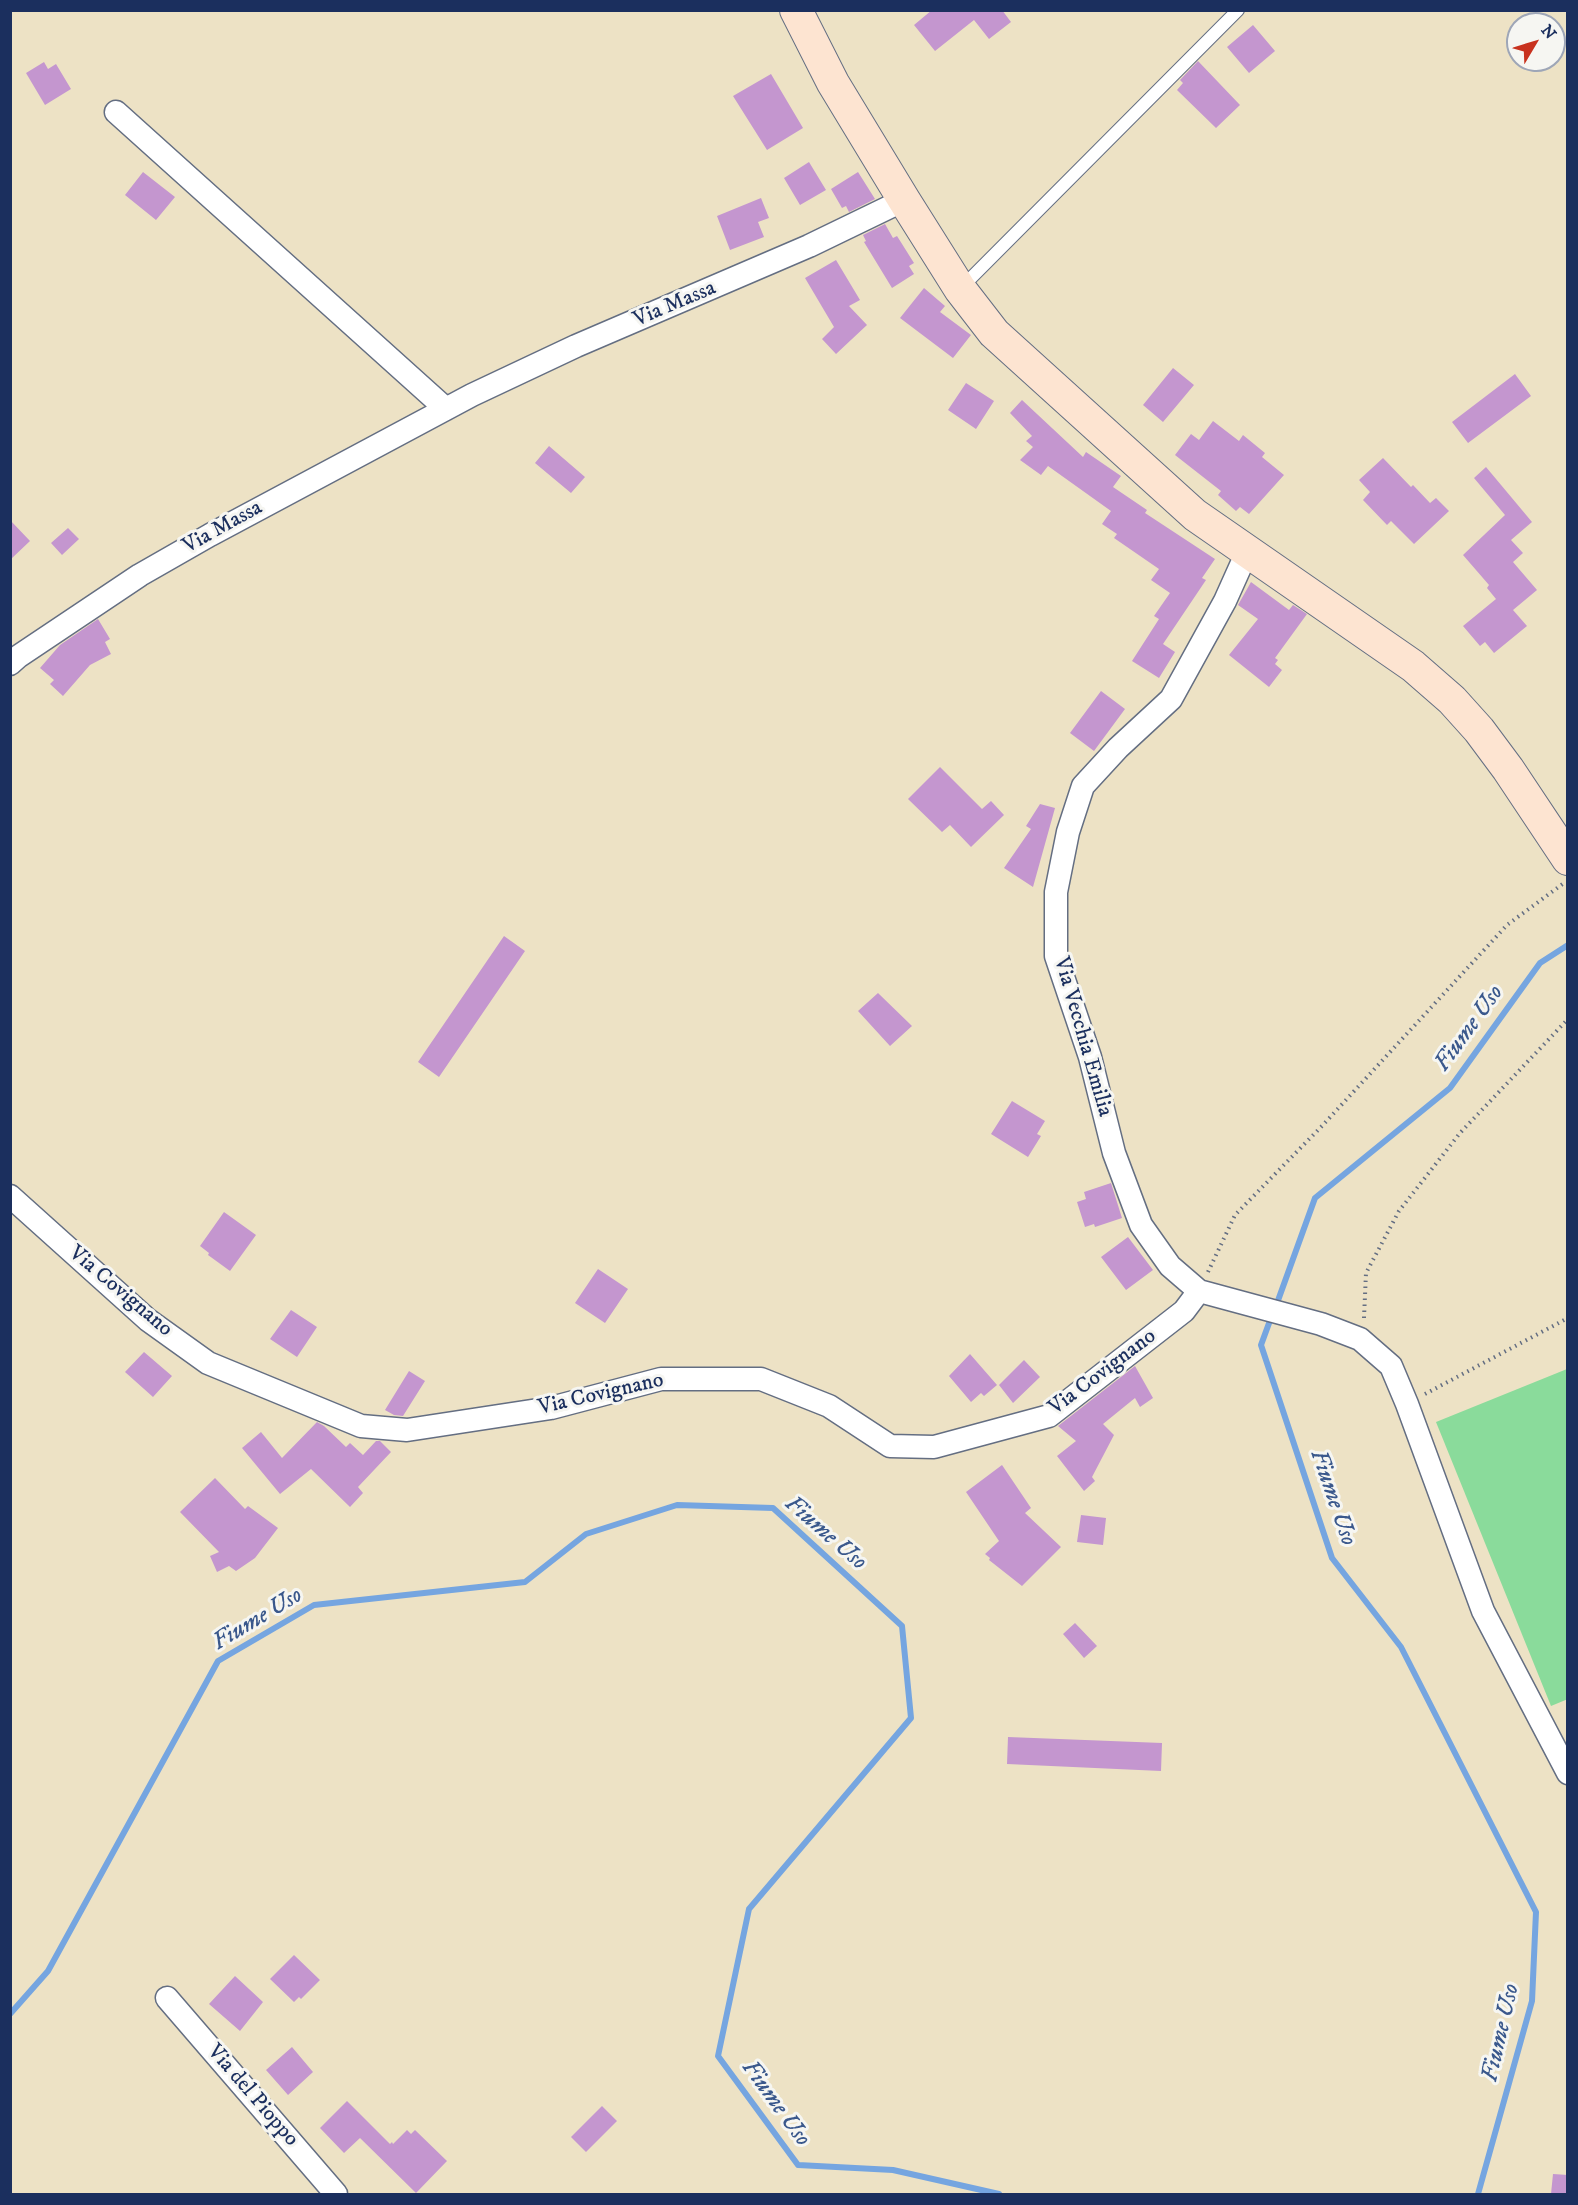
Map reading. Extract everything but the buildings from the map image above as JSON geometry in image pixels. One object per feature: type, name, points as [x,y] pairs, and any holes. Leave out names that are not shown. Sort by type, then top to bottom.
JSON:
[{"type":"street","points":[[796,10],[833,83],[904,200],[960,289],[994,333],[1195,515],[1413,666],[1452,700],[1479,730],[1508,769],[1563,853]]},
{"type":"street","points":[[116,112],[446,409]]},
{"type":"street","name":"Via Massa","points":[[10,664],[140,575],[446,409],[576,346],[755,270],[904,200]]},
{"type":"street","name":"Via Vecchia Emilia","points":[[1247,552],[1225,601],[1171,699],[1118,748],[1083,786],[1068,832],[1056,892],[1056,956],[1090,1057],[1114,1153],[1142,1225],[1170,1266],[1199,1291],[1321,1324],[1360,1340],[1390,1366],[1407,1404],[1483,1611],[1568,1773]]},
{"type":"street","name":"Via Covignano","points":[[10,1196],[148,1320],[208,1363],[362,1426],[407,1430],[550,1408],[661,1378],[761,1379],[829,1406],[890,1446],[934,1447],[1049,1416],[1184,1311],[1199,1291]]},
{"type":"street","name":"Via del Pioppo","points":[[167,1998],[336,2194]]},
{"type":"lane","points":[[960,289],[1238,10]]},
{"type":"path","points":[[1199,1291],[1235,1215],[1322,1126],[1507,925],[1568,880]]},
{"type":"path","points":[[1360,1340],[1365,1314],[1366,1273],[1399,1211],[1460,1133],[1568,1019]]},
{"type":"path","points":[[1407,1404],[1568,1318]]},
{"type":"green space","points":[[1567,1369],[1568,1699],[1551,1706],[1436,1422]]},
{"type":"waterway","name":"Fiume Uso","points":[[1276,1306],[1315,1198],[1450,1088],[1540,963],[1568,945]]},
{"type":"waterway","name":"Fiume Uso","points":[[1272,1315],[1261,1345],[1332,1558],[1401,1647],[1536,1912],[1532,2001],[1478,2194]]},
{"type":"waterway","name":"Fiume Uso","points":[[10,2014],[48,1971],[218,1661],[314,1605],[525,1582],[586,1534],[677,1505],[773,1508],[902,1626],[911,1718],[749,1909],[718,2056],[798,2165],[893,2170],[999,2194]]}]
